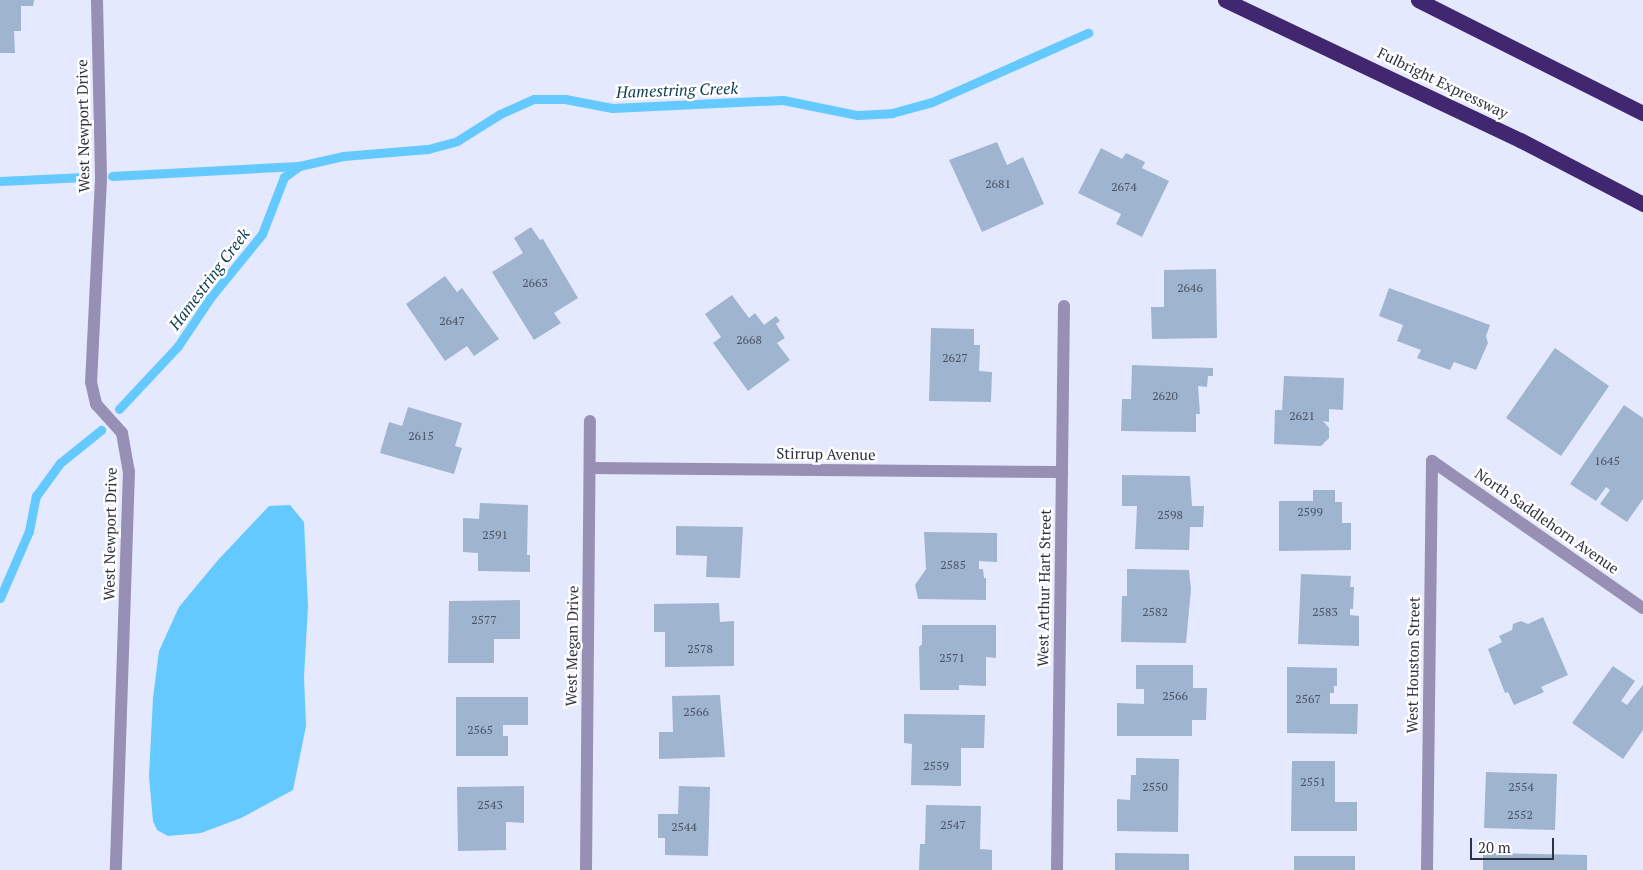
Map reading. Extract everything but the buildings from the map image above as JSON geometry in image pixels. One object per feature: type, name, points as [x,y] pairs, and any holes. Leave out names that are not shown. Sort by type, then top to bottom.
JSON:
[{"type":"highway","name":"Fulbright Expressway","points":[[1225,0],[1484,122],[1643,204]]},
{"type":"highway","points":[[1418,0],[1643,113]]},
{"type":"street","name":"West Newport Drive","points":[[97,0],[101,179],[91,382],[96,404],[122,433],[129,471],[116,870]]},
{"type":"street","name":"West Arthur Hart Street","points":[[1056,870],[1064,306]]},
{"type":"street","name":"West Megan Drive","points":[[586,870],[590,421]]},
{"type":"street","name":"North Saddlehorn Avenue","points":[[1432,461],[1643,608]]},
{"type":"street","name":"West Houston Street","points":[[1426,870],[1432,461]]},
{"type":"street","name":"Stirrup Avenue","points":[[590,468],[1062,472]]},
{"type":"water","points":[[290,505],[304,522],[308,606],[304,677],[306,726],[293,790],[241,818],[201,833],[168,836],[157,830],[153,821],[149,776],[153,698],[159,651],[179,607],[218,560],[269,506]]},
{"type":"waterway","name":"Hamestring Creek","points":[[119,409],[178,346],[210,298],[262,234],[284,177],[299,166],[343,156],[428,149],[457,141],[500,114],[534,99],[565,99],[612,108],[783,100],[857,115],[892,113],[932,102],[1088,33]]},
{"type":"waterway","points":[[112,176],[299,166]]},
{"type":"waterway","points":[[0,181],[85,177]]},
{"type":"waterway","name":"Hamestring Creek","points":[[0,598],[29,531],[36,496],[60,463],[101,430]]}]
